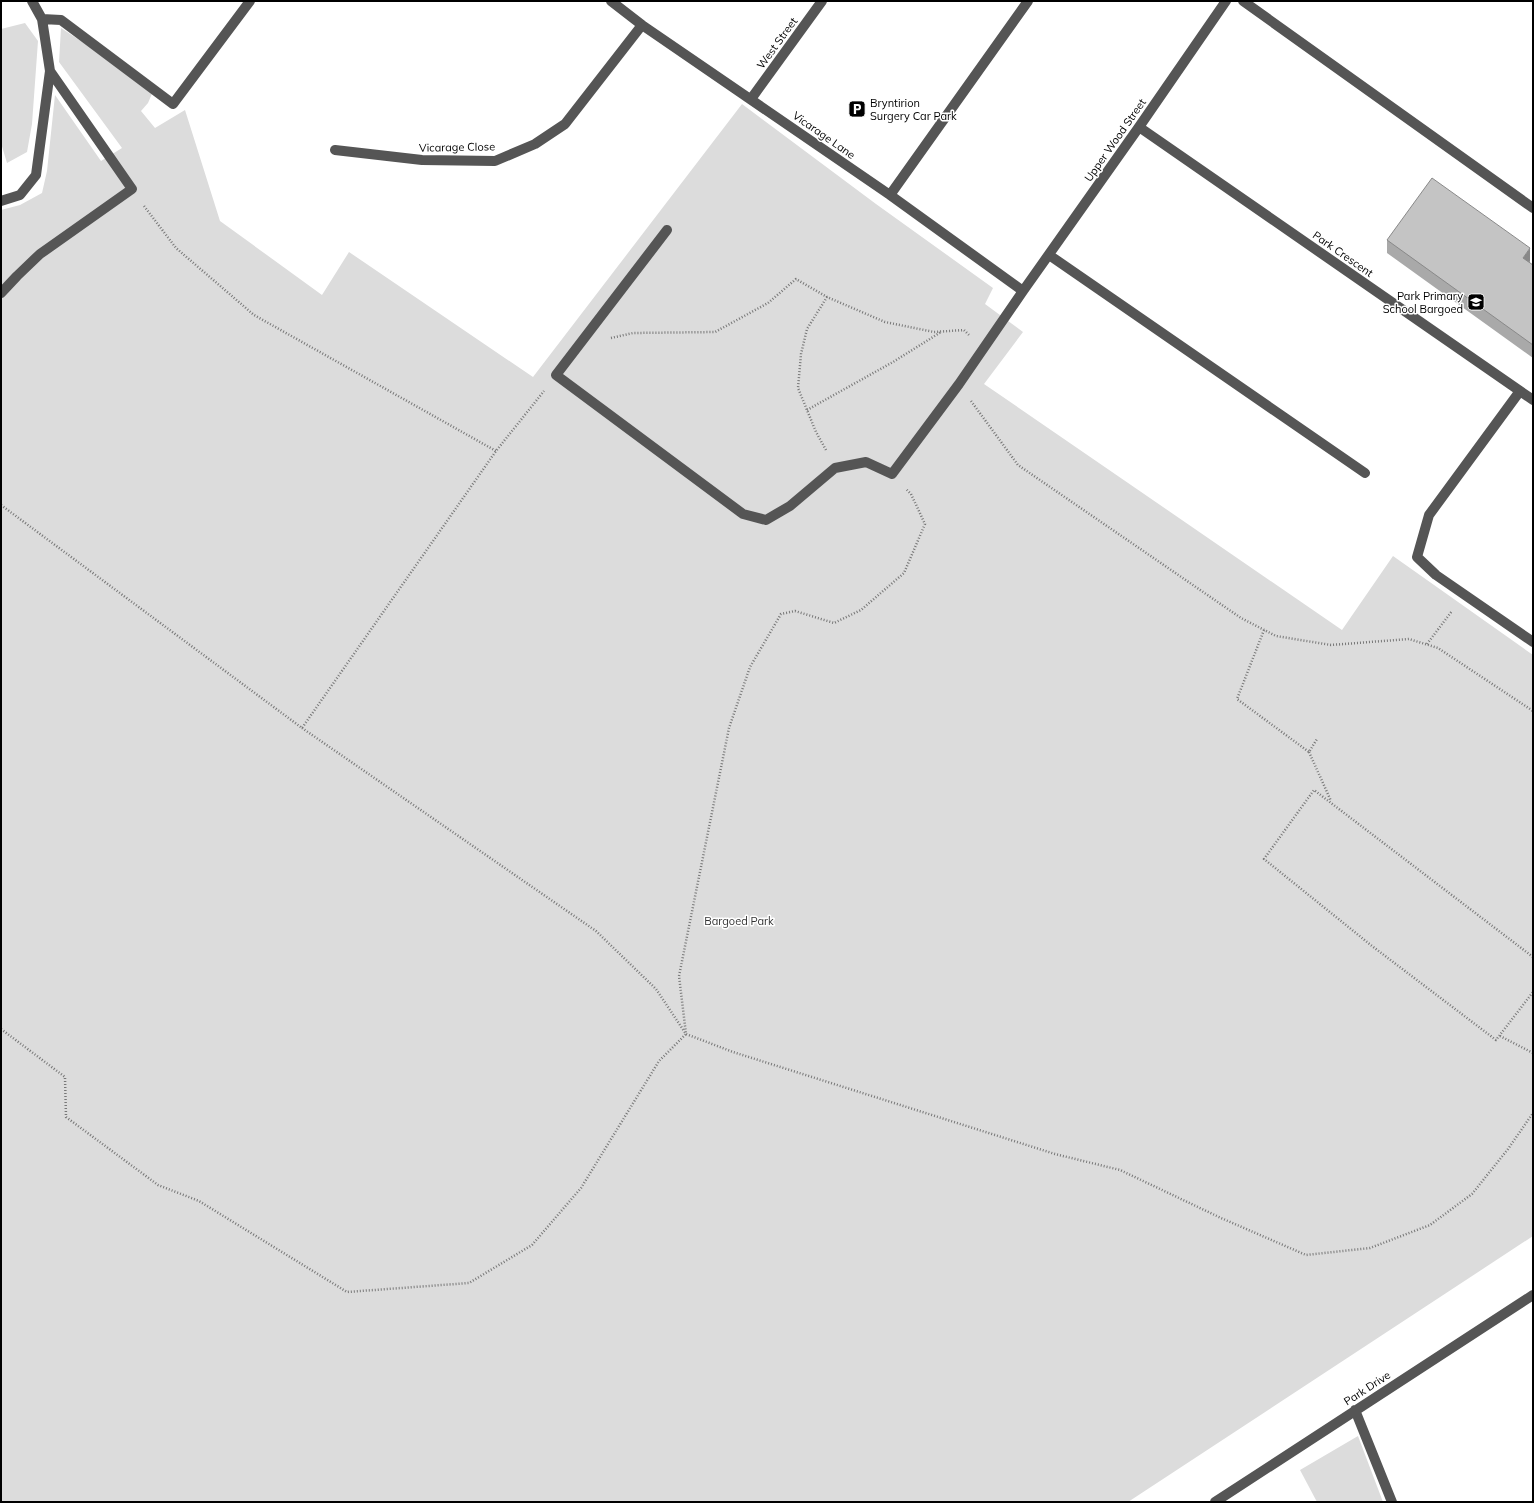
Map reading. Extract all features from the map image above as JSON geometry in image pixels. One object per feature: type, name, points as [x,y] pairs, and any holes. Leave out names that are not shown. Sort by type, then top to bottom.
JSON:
[{"type":"street","points":[[1,201],[20,195],[36,175],[50,71],[42,19],[32,1]]},
{"type":"street","points":[[42,19],[61,20],[174,104],[250,1]]},
{"type":"street","name":"West Street","points":[[752,99],[822,1]]},
{"type":"street","points":[[890,195],[1028,1]]},
{"type":"street","name":"Upper Wood Street","points":[[892,474],[959,384],[1226,1]]},
{"type":"street","points":[[1243,1],[1533,208]]},
{"type":"street","name":"Vicarage Lane","points":[[614,2],[642,25],[890,195],[1023,291]]},
{"type":"street","name":"Vicarage Close","points":[[335,150],[422,160],[495,161],[534,144],[564,124],[642,25]]},
{"type":"street","points":[[1,293],[40,254],[132,189],[50,71]]},
{"type":"street","name":"Park Crescent","points":[[1139,127],[1533,400]]},
{"type":"street","points":[[667,230],[556,376],[743,514],[766,520],[790,506],[835,468],[866,462],[892,474]]},
{"type":"street","points":[[1048,255],[1365,473]]},
{"type":"street","points":[[1520,391],[1429,515],[1417,557],[1436,575],[1533,642]]},
{"type":"street","name":"Park Drive","points":[[1215,1502],[1533,1295]]},
{"type":"street","points":[[1355,1410],[1392,1502]]},
{"type":"path","points":[[132,189],[176,248],[254,315],[496,451]]},
{"type":"path","points":[[610,338],[633,333],[715,332],[768,302],[796,279],[827,297],[885,322],[934,332],[964,330],[985,346]]},
{"type":"path","points":[[827,297],[807,329],[801,354],[798,388],[816,432],[835,468]]},
{"type":"path","points":[[807,410],[893,362],[941,332]]},
{"type":"path","points":[[302,728],[496,451],[556,376]]},
{"type":"path","points":[[959,384],[1018,465],[1241,618],[1276,636],[1331,645],[1410,639],[1427,644],[1438,648],[1533,711]]},
{"type":"path","points":[[686,1034],[679,976],[729,728],[750,668],[781,614],[795,611],[834,623],[861,610],[904,573],[925,524],[910,494],[892,474]]},
{"type":"path","points":[[1,504],[302,728],[596,931],[656,989],[686,1034],[733,1052],[1055,1154],[1120,1170],[1221,1218],[1306,1255],[1370,1248],[1430,1225],[1472,1194],[1508,1149],[1533,1113]]},
{"type":"path","points":[[1427,644],[1465,595]]},
{"type":"path","points":[[1264,630],[1237,699],[1309,752],[1331,803]]},
{"type":"path","points":[[1309,752],[1317,739]]},
{"type":"path","points":[[1533,957],[1314,790],[1264,859],[1372,946],[1496,1040],[1533,992]]},
{"type":"path","points":[[1,1028],[64,1077],[66,1117],[158,1185],[199,1201],[347,1292],[469,1283],[532,1245],[581,1188],[659,1061],[686,1034]]},
{"type":"path","points":[[1500,1036],[1533,1053]]},
{"type":"green space","points":[[25,23],[38,41],[32,124],[27,152],[7,163],[1,143],[1,29]]},
{"type":"green space","name":"Bargoed Park","points":[[61,28],[154,89],[148,103],[141,111],[155,128],[185,110],[220,221],[322,295],[349,252],[533,377],[742,104],[876,204],[993,288],[985,304],[1023,332],[984,384],[1342,630],[1393,556],[1533,655],[1533,1236],[1128,1502],[1,1502],[1,210],[20,205],[42,193],[47,171],[55,95],[101,161],[122,148],[59,62]]},
{"type":"green space","points":[[1358,1436],[1383,1502],[1317,1502],[1300,1470]]},
{"type":"building","points":[[1432,178],[1530,248],[1523,258],[1533,265],[1533,345],[1387,240]]},
{"type":"place","name":"Bryntirion Surgery Car Park","points":[[857,109]]},
{"type":"place","name":"Park Primary School Bargoed","points":[[1476,302]]}]
